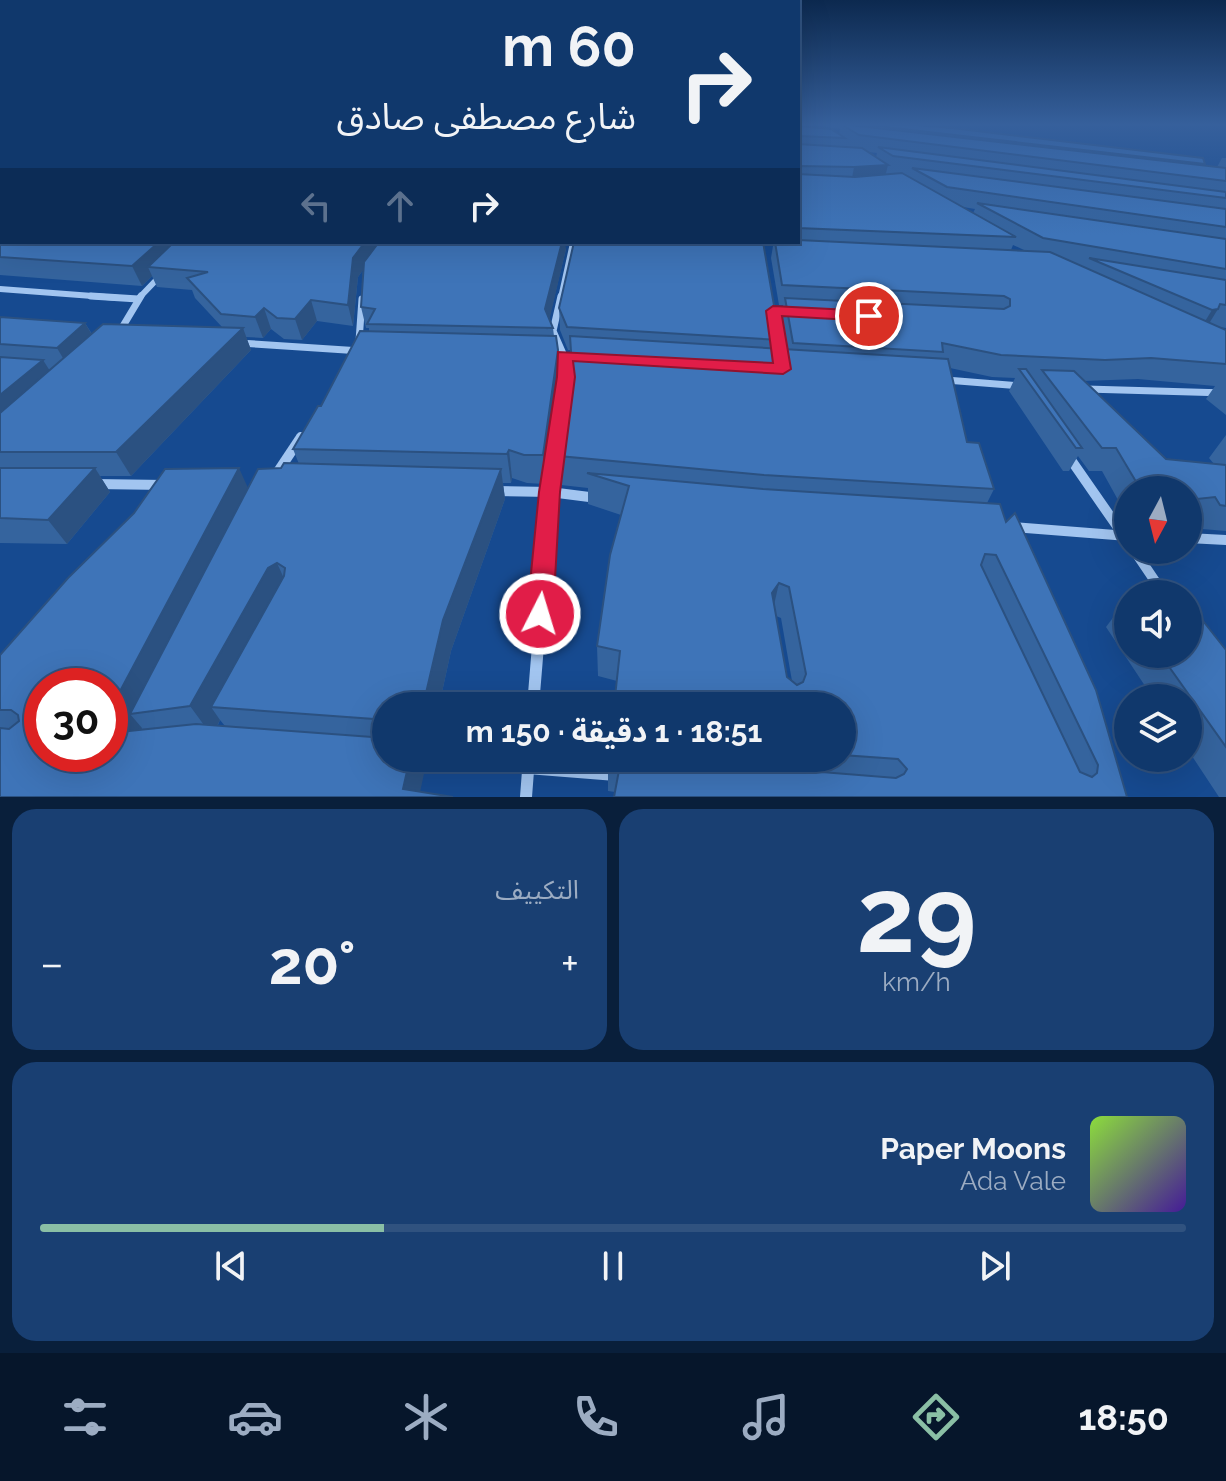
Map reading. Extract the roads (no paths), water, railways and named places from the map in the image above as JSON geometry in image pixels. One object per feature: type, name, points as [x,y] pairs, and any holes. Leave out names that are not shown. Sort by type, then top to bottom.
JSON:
[{"type":"street","points":[[534,692],[550,492],[566,377],[564,356],[553,331],[573,244]]},
{"type":"street","points":[[134,335],[119,334],[138,299],[170,265]]},
{"type":"street","points":[[0,289],[138,299]]},
{"type":"street","points":[[349,364],[358,351],[362,294]]},
{"type":"street","points":[[223,342],[374,351]]},
{"type":"street","points":[[548,355],[595,358]]},
{"type":"street","points":[[937,380],[1034,386]]},
{"type":"street","points":[[1019,385],[1028,398]]},
{"type":"street","points":[[1078,389],[1226,393]]},
{"type":"street","points":[[285,486],[269,485],[309,425]]},
{"type":"street","points":[[1063,448],[1114,520]]},
{"type":"street","points":[[79,484],[174,485]]},
{"type":"street","points":[[489,491],[550,492],[612,500]]},
{"type":"street","points":[[1005,527],[1114,537]]},
{"type":"street","points":[[1202,539],[1226,540]]},
{"type":"street","points":[[526,797],[527,772]]},
{"type":"street","points":[[596,772],[634,777]]}]
